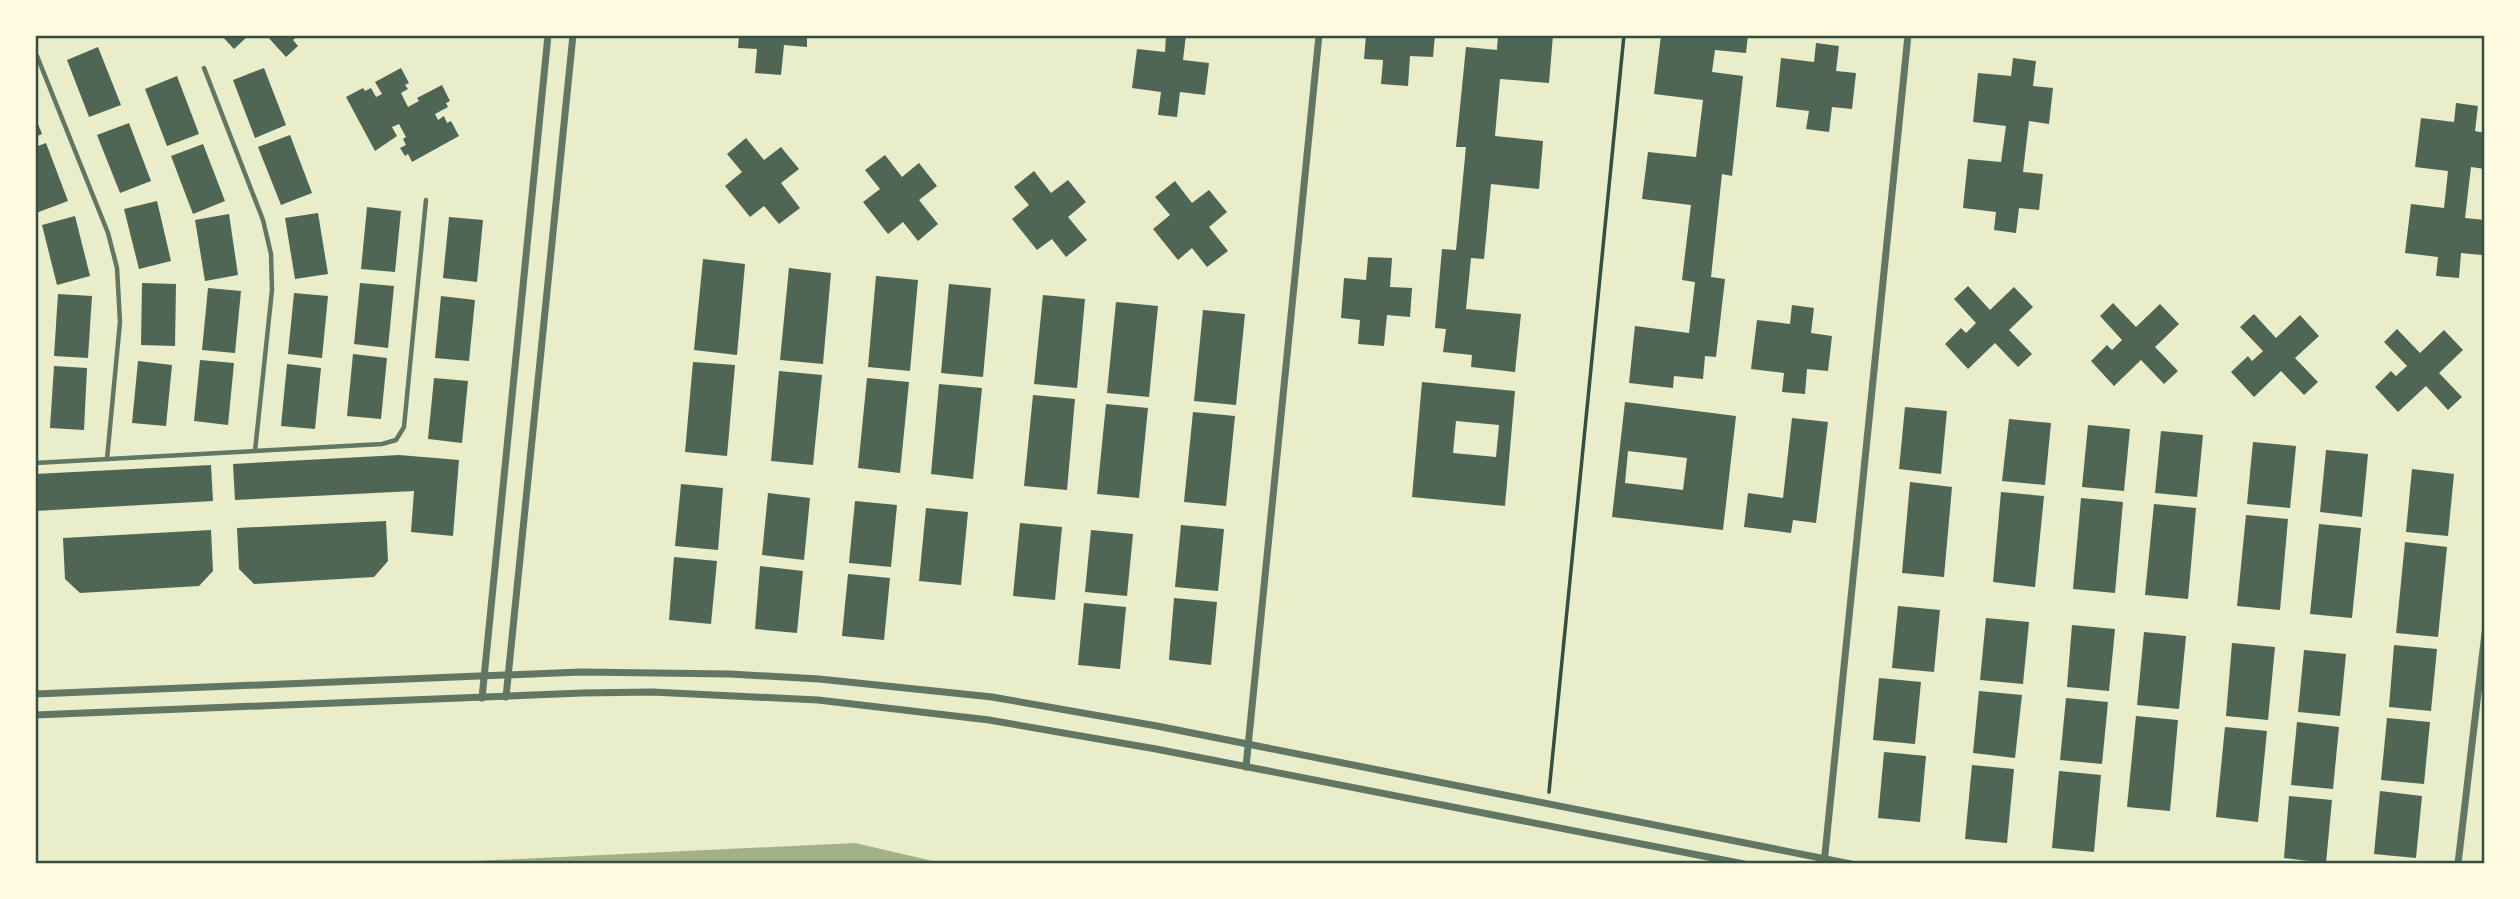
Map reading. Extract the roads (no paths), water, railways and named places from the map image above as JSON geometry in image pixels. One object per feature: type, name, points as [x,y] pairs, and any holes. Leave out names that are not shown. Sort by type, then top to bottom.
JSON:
[{"type":"street","points":[[482,698],[548,35]]},
{"type":"street","points":[[506,697],[573,35]]},
{"type":"street","points":[[1246,767],[1319,35]]},
{"type":"street","points":[[1824,861],[1908,35]]},
{"type":"street","points":[[2458,864],[2485,633]]},
{"type":"street","points":[[35,694],[509,675],[662,673],[819,679],[992,697],[1248,744],[1824,861],[1851,864]]},
{"type":"street","points":[[35,715],[652,692],[818,700],[989,720],[1744,864]]},
{"type":"lane","points":[[37,55],[108,233],[117,268],[120,322],[107,459]]},
{"type":"lane","points":[[204,68],[263,219],[271,254],[272,290],[254,451]]},
{"type":"lane","points":[[35,463],[389,444],[401,434],[426,200]]}]
